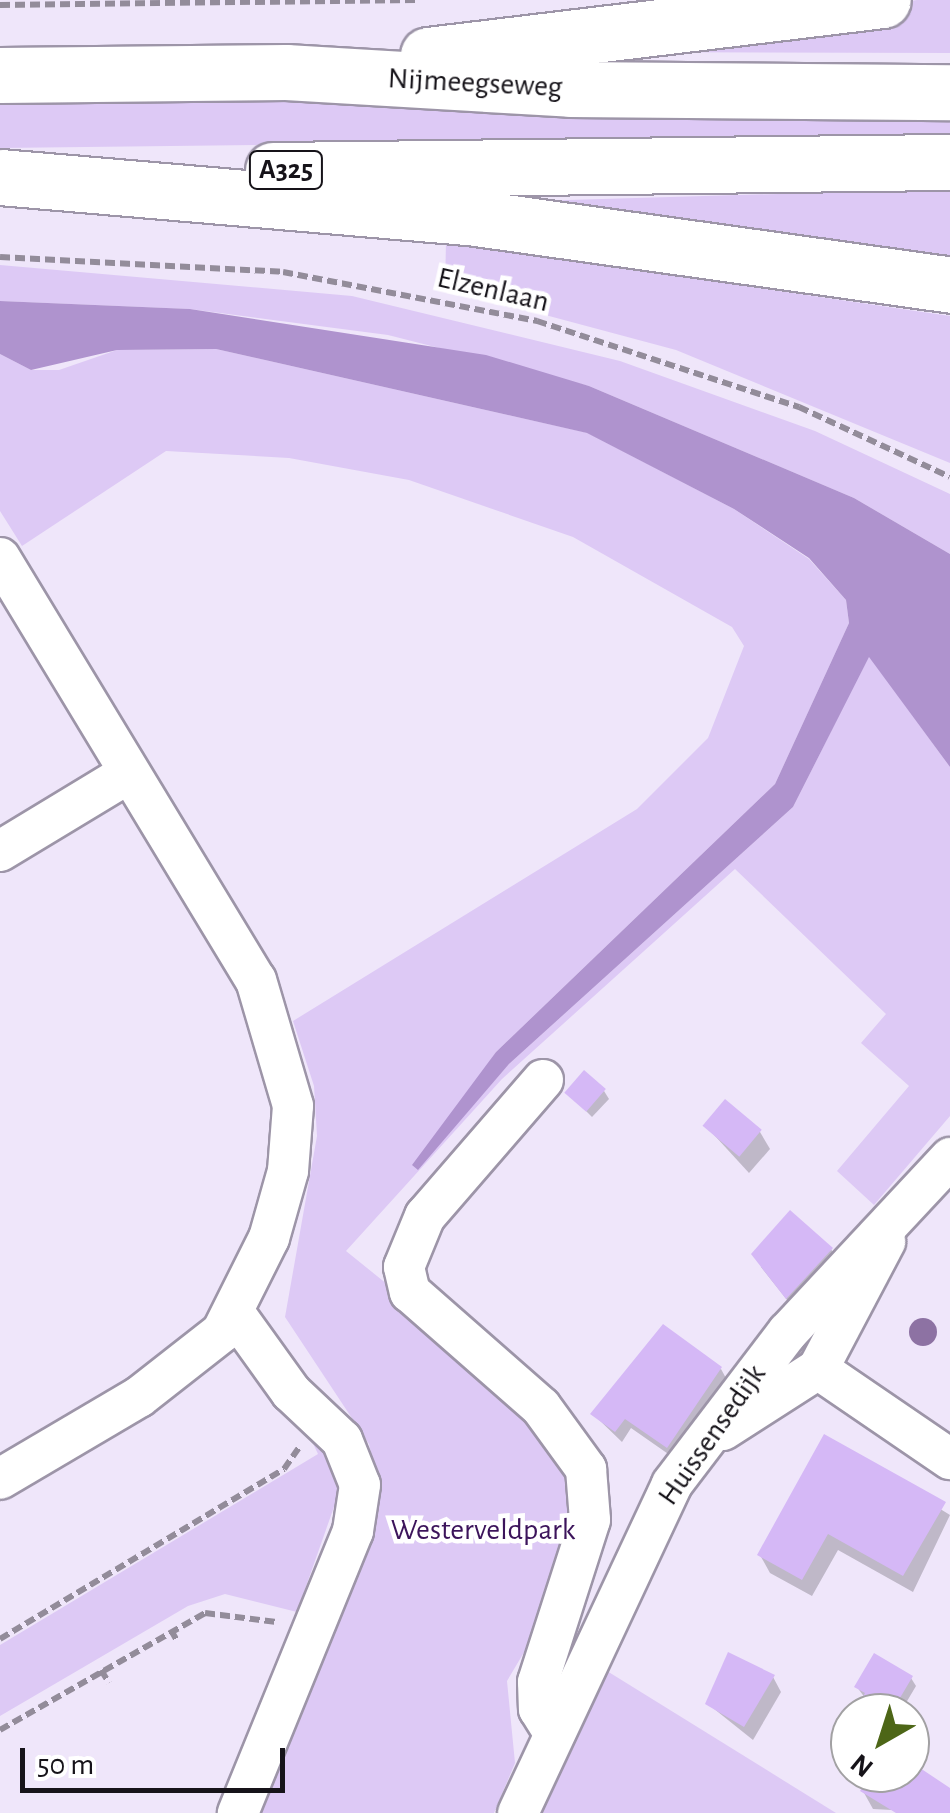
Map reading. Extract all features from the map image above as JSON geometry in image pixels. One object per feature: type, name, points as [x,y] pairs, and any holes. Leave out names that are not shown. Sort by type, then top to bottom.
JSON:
[{"type":"highway","points":[[286,72],[883,0]]},
{"type":"highway","name":"Nijmeegseweg","points":[[0,75],[286,72],[570,89],[950,92]]},
{"type":"highway","name":"A325","points":[[0,177],[572,164],[950,162]]},
{"type":"highway","name":"A325","points":[[0,177],[476,218],[950,286]]},
{"type":"street","points":[[0,558],[127,774],[256,980],[289,1078],[288,1170],[236,1314],[188,1364],[0,1480]]},
{"type":"street","points":[[0,851],[127,774]]},
{"type":"street","points":[[543,1080],[425,1216],[404,1266],[410,1292],[541,1407],[586,1469],[590,1520],[538,1682],[539,1709],[554,1733]]},
{"type":"street","name":"Huissensedijk","points":[[518,1813],[554,1733],[700,1444],[896,1215],[950,1158]]},
{"type":"street","points":[[700,1444],[818,1369],[896,1215]]},
{"type":"street","points":[[236,1314],[322,1421],[342,1440],[360,1485],[352,1531],[309,1628],[238,1813]]},
{"type":"street","points":[[818,1369],[950,1460]]},
{"type":"path","points":[[0,5],[416,0]]},
{"type":"path","name":"Elzenlaan","points":[[0,258],[283,272],[536,321],[799,407],[950,477]]},
{"type":"path","points":[[0,1639],[284,1468],[322,1421]]},
{"type":"path","points":[[0,1730],[171,1630],[216,1612],[309,1628]]},
{"type":"path","points":[[171,1630],[176,1641]]},
{"type":"path","points":[[101,1670],[108,1683]]},
{"type":"path","points":[[34,1710],[42,1722]]},
{"type":"green space","points":[[917,0],[950,0],[950,53],[600,52]]},
{"type":"green space","points":[[259,100],[950,116],[950,137],[0,148],[0,105]]},
{"type":"green space","points":[[845,192],[950,192],[950,261],[502,202]]},
{"type":"green space","points":[[446,242],[950,316],[950,463],[676,350],[445,288]]},
{"type":"green space","points":[[0,265],[352,296],[620,361],[815,431],[950,494],[950,554],[854,498],[589,386],[388,335],[190,309],[0,301]]},
{"type":"green space","name":"Westerveldpark","points":[[216,349],[588,433],[734,509],[809,559],[846,600],[849,623],[775,784],[496,1052],[417,1169],[509,1064],[793,807],[869,656],[950,767],[950,1116],[874,1205],[837,1171],[909,1086],[861,1043],[886,1014],[735,869],[502,1079],[346,1251],[538,1406],[578,1485],[545,1617],[507,1681],[515,1763],[494,1813],[254,1813],[379,1490],[369,1444],[285,1317],[317,1136],[314,1086],[293,1021],[637,809],[708,738],[744,646],[732,627],[573,537],[409,480],[289,458],[166,451],[22,546],[0,511],[0,354],[31,370],[59,370],[117,350]]},
{"type":"green space","points":[[310,1437],[327,1450],[341,1487],[297,1612],[225,1594],[188,1606],[0,1716],[0,1645],[318,1454]]},
{"type":"green space","points":[[607,1671],[836,1813],[536,1813]]},
{"type":"shaded area","points":[[0,301],[190,309],[486,355],[589,386],[854,498],[950,554],[950,767],[869,657],[793,807],[509,1064],[418,1170],[412,1165],[496,1052],[775,784],[849,623],[846,600],[809,558],[734,509],[587,433],[216,349],[117,350],[31,370],[0,354]]},
{"type":"building","points":[[584,1070],[606,1089],[586,1112],[564,1093]]},
{"type":"building","points":[[725,1099],[762,1130],[739,1157],[703,1126]]},
{"type":"building","points":[[790,1210],[833,1248],[786,1299],[751,1254]]},
{"type":"building","points":[[663,1324],[722,1367],[667,1448],[625,1419],[615,1432],[590,1414]]},
{"type":"building","points":[[824,1434],[946,1502],[903,1576],[828,1534],[802,1580],[757,1555]]},
{"type":"building","points":[[728,1652],[775,1675],[744,1727],[705,1704]]},
{"type":"building","points":[[874,1653],[913,1676],[903,1693],[865,1693],[854,1687]]},
{"type":"building","points":[[930,1775],[950,1788],[950,1813],[896,1813],[863,1793],[930,1793]]}]
